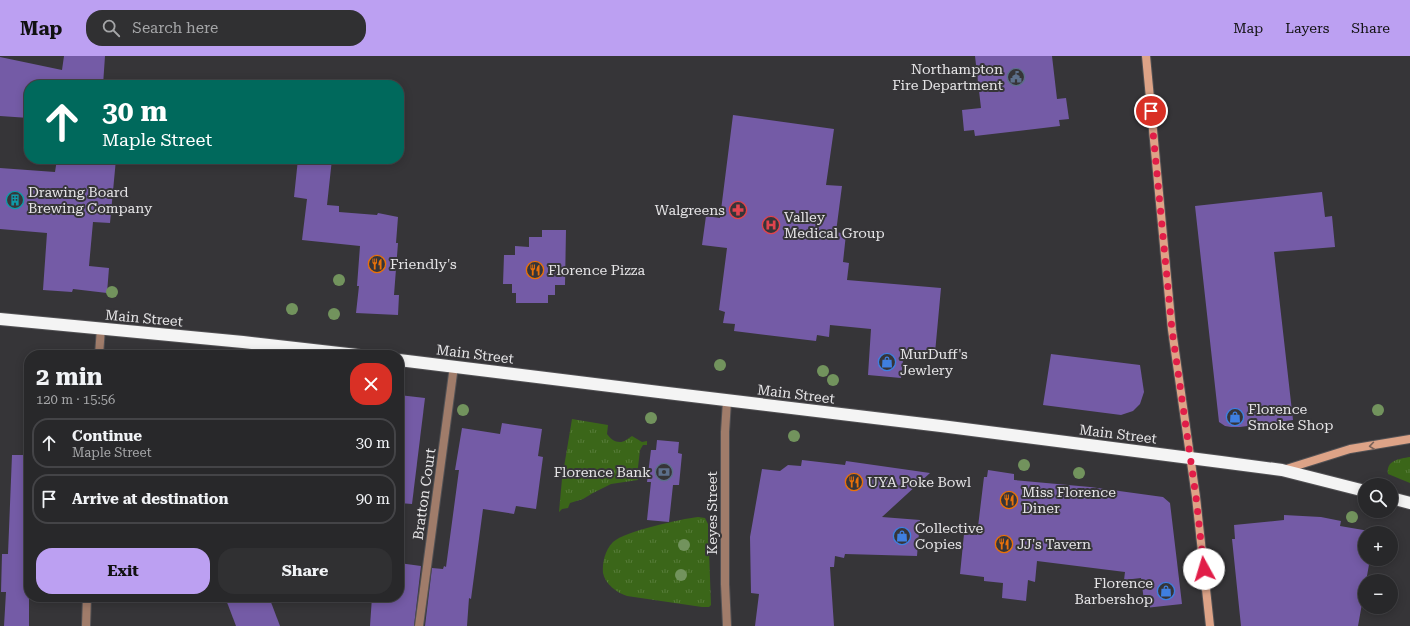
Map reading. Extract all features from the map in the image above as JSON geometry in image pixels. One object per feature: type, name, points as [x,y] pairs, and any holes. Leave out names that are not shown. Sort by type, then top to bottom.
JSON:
[{"type":"highway","name":"Main Street","points":[[0,319],[314,350]]},
{"type":"highway","name":"Main Street","points":[[404,361],[941,426],[1282,470],[1358,489]]},
{"type":"highway","points":[[1398,500],[1410,503]]},
{"type":"main road","points":[[1146,56],[1172,330],[1196,497],[1210,626]]},
{"type":"main road","points":[[1282,470],[1350,449],[1410,439]]},
{"type":"street","points":[[99,350],[101,328]]},
{"type":"street","name":"Bratton Court","points":[[419,626],[454,366]]},
{"type":"street","name":"Keyes Street","points":[[727,401],[725,432],[725,584],[727,626]]},
{"type":"street","points":[[86,626],[87,602]]},
{"type":"green space","points":[[572,419],[608,425],[607,434],[615,441],[621,442],[632,436],[642,442],[647,441],[647,445],[643,445],[640,450],[637,476],[638,480],[611,484],[583,499],[570,503],[568,508],[562,509],[559,512],[562,479]]},
{"type":"green space","points":[[1410,457],[1410,483],[1388,474],[1388,469],[1391,463]]},
{"type":"green space","points":[[698,517],[705,518],[708,524],[711,605],[709,607],[627,596],[619,593],[606,581],[603,573],[603,565],[606,553],[613,542],[619,538],[641,530],[679,520]]},
{"type":"building","points":[[64,56],[105,56],[103,80],[24,80],[24,118],[0,116],[0,57],[62,70]]},
{"type":"building","name":"Northampton Fire Department","points":[[975,56],[1052,56],[1057,99],[1066,98],[1069,119],[1059,120],[1060,126],[975,136],[974,130],[964,131],[962,110],[981,108]]},
{"type":"building","name":"Valley Medical Group","points":[[733,115],[834,129],[826,185],[842,186],[836,232],[846,234],[843,262],[849,263],[847,280],[941,288],[935,353],[904,351],[901,378],[868,375],[871,329],[830,325],[829,337],[817,335],[816,341],[734,331],[735,324],[723,323],[725,312],[719,310],[727,248],[702,245],[706,216],[720,218]]},
{"type":"building","points":[[56,164],[116,164],[110,223],[93,222],[89,266],[109,268],[107,293],[73,289],[72,292],[43,290],[47,233],[0,229],[0,168],[55,172]]},
{"type":"building","points":[[297,164],[331,164],[327,205],[339,206],[339,212],[377,215],[378,213],[398,217],[396,243],[398,243],[394,295],[399,295],[398,315],[356,313],[359,286],[357,286],[360,246],[302,240],[307,199],[294,197]]},
{"type":"building","points":[[1322,192],[1325,217],[1332,216],[1335,247],[1274,252],[1293,420],[1240,427],[1225,426],[1219,422],[1195,206]]},
{"type":"building","name":"Florence Pizza","points":[[542,230],[566,230],[565,285],[555,285],[555,295],[548,295],[548,303],[516,303],[516,293],[512,293],[512,284],[503,284],[504,255],[515,255],[515,246],[529,247],[529,237],[542,237]]},
{"type":"building","points":[[1051,354],[1140,365],[1144,392],[1140,404],[1133,411],[1121,415],[1043,405]]},
{"type":"building","points":[[404,396],[425,398],[412,504],[404,503]]},
{"type":"building","points":[[502,423],[542,429],[538,456],[543,457],[536,509],[516,506],[514,514],[483,509],[471,599],[469,598],[467,626],[425,626],[432,568],[443,569],[444,566],[446,567],[459,470],[455,470],[462,428],[500,434]]},
{"type":"building","name":"Florence Bank","points":[[657,440],[679,442],[678,453],[682,454],[679,485],[673,485],[669,522],[647,520],[651,482],[647,482],[651,450],[656,450]]},
{"type":"building","points":[[12,455],[24,455],[24,602],[29,602],[29,626],[4,626],[6,592],[1,592],[2,554],[8,554]]},
{"type":"building","points":[[802,460],[845,465],[846,461],[930,473],[882,517],[920,520],[917,556],[845,554],[844,558],[835,556],[834,567],[830,567],[834,626],[755,626],[759,594],[751,593],[750,537],[762,469],[780,471],[788,465],[801,466]]},
{"type":"building","points":[[988,470],[1014,474],[1014,480],[1090,487],[1163,497],[1170,503],[1182,604],[1145,608],[1141,578],[1124,580],[1125,572],[1037,561],[1035,582],[1028,580],[1026,601],[1002,598],[1003,583],[984,581],[984,577],[960,574],[964,534],[977,535],[984,477],[987,477]]},
{"type":"building","points":[[1284,515],[1321,517],[1341,521],[1340,526],[1358,529],[1358,566],[1369,566],[1367,574],[1358,574],[1358,614],[1360,614],[1358,626],[1241,626],[1232,539],[1235,539],[1234,525],[1284,520]]},
{"type":"building","points":[[404,564],[421,566],[414,626],[370,626],[372,602],[404,602]]},
{"type":"building","points":[[227,602],[271,602],[280,626],[236,626]]},
{"type":"place","name":"Northampton Fire Department","points":[[1016,77]]},
{"type":"place","name":"Drawing Board Brewing Company","points":[[15,200]]},
{"type":"place","name":"Walgreens","points":[[738,210]]},
{"type":"place","name":"Valley Medical Group","points":[[771,225]]},
{"type":"place","name":"Friendly's","points":[[377,264]]},
{"type":"place","name":"Florence Pizza","points":[[535,270]]},
{"type":"place","name":"MurDuff's Jewlery","points":[[887,362]]},
{"type":"place","name":"Florence Smoke Shop","points":[[1235,417]]},
{"type":"place","name":"Florence Bank","points":[[664,472]]},
{"type":"place","name":"UYA Poke Bowl","points":[[854,482]]},
{"type":"place","name":"Miss Florence Diner","points":[[1009,500]]},
{"type":"place","name":"Collective Copies","points":[[902,536]]},
{"type":"place","name":"JJ's Tavern","points":[[1004,544]]},
{"type":"place","name":"Florence Barbershop","points":[[1166,591]]},
{"type":"route","points":[[1151,111],[1172,330],[1184,422],[1196,497],[1204,569]]}]
